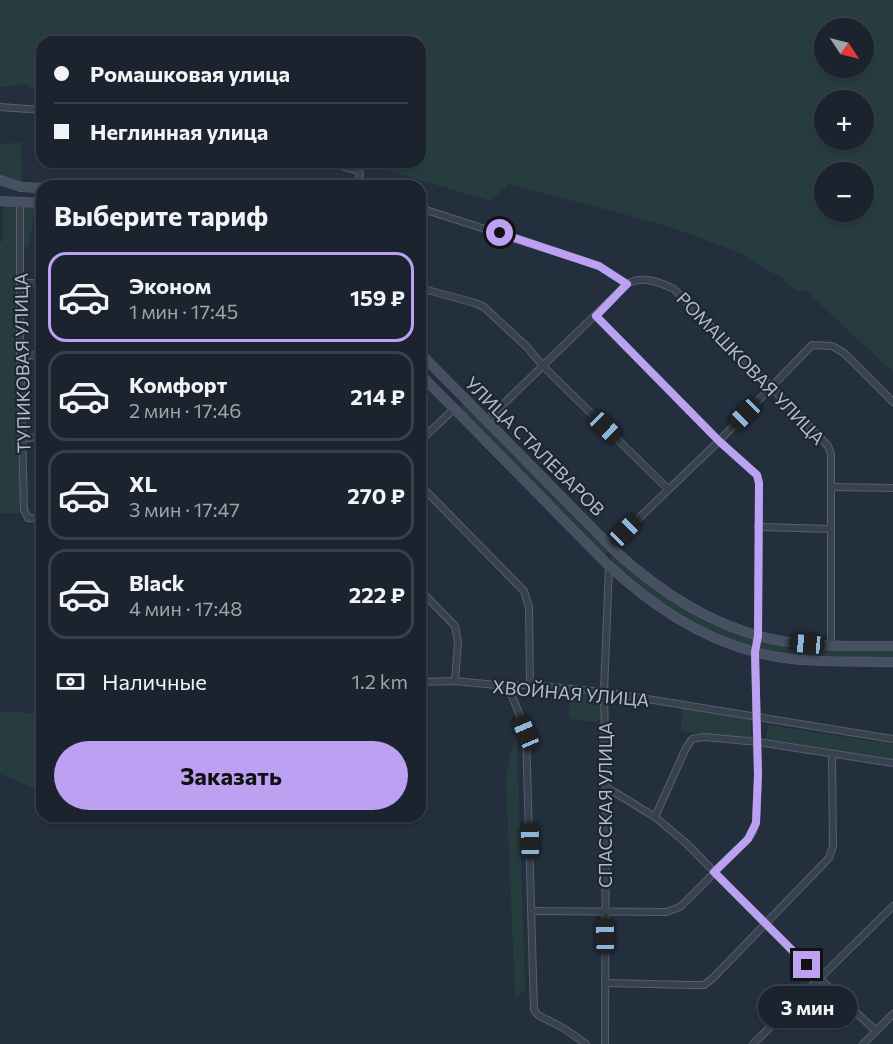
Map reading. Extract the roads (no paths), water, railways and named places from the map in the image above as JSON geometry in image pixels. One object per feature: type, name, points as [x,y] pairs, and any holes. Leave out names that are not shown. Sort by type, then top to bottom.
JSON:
[{"type":"main road","points":[[0,181],[21,187],[36,188]]},
{"type":"main road","points":[[20,202],[21,187]]},
{"type":"main road","points":[[0,201],[36,203]]},
{"type":"main road","name":"УЛИЦА СТАЛЕВАРОВ","points":[[426,358],[612,548],[636,569],[688,607],[758,636],[783,641],[831,646],[893,646]]},
{"type":"main road","name":"УЛИЦА СТАЛЕВАРОВ","points":[[426,380],[607,563],[643,596],[689,626],[755,652],[830,661],[893,662]]},
{"type":"main road","points":[[454,409],[464,398]]},
{"type":"main road","points":[[607,563],[612,548]]},
{"type":"main road","points":[[755,652],[758,636]]},
{"type":"street","points":[[0,107],[36,110]]},
{"type":"street","points":[[349,168],[357,170],[360,174],[358,180]]},
{"type":"street","name":"ТУПИКОВАЯ УЛИЦА","points":[[20,202],[20,356],[24,510],[25,514],[36,519]]},
{"type":"street","points":[[426,210],[599,266],[627,284],[487,420]]},
{"type":"street","name":"РОМАШКОВАЯ УЛИЦА","points":[[627,284],[635,280],[646,279],[660,282],[674,289],[828,446],[831,454],[831,646]]},
{"type":"street","points":[[21,283],[36,283]]},
{"type":"street","points":[[426,290],[475,303],[484,308],[527,347],[543,366],[668,489]]},
{"type":"street","points":[[596,316],[719,441],[757,475],[759,483],[758,636]]},
{"type":"street","points":[[612,548],[812,345],[832,346],[844,352],[893,402]]},
{"type":"street","points":[[20,356],[36,355]]},
{"type":"street","points":[[426,435],[454,409]]},
{"type":"street","points":[[23,438],[36,437]]},
{"type":"street","points":[[831,487],[893,488]]},
{"type":"street","points":[[426,490],[524,591],[530,607],[530,685]]},
{"type":"street","points":[[758,527],[831,529]]},
{"type":"street","name":"СПАССКАЯ УЛИЦА","points":[[605,1044],[604,692],[607,563]]},
{"type":"street","points":[[426,596],[454,626],[458,642],[455,681]]},
{"type":"street","points":[[531,911],[666,912],[680,907],[753,832],[756,823],[758,742],[755,652]]},
{"type":"street","name":"ХВОЙНАЯ УЛИЦА","points":[[426,682],[530,685],[604,692],[893,738]]},
{"type":"street","points":[[506,686],[512,694],[515,708],[526,733],[534,1010],[537,1015],[565,1029],[586,1044]]},
{"type":"street","points":[[655,818],[692,739],[704,737],[758,742],[893,763]]},
{"type":"street","points":[[605,982],[704,985],[713,978],[829,858],[833,846],[832,754]]},
{"type":"street","points":[[606,787],[655,818],[686,843],[820,979],[876,1031]]},
{"type":"street","points":[[753,1044],[893,906]]},
{"type":"street","points":[[863,1044],[893,1014]]}]
